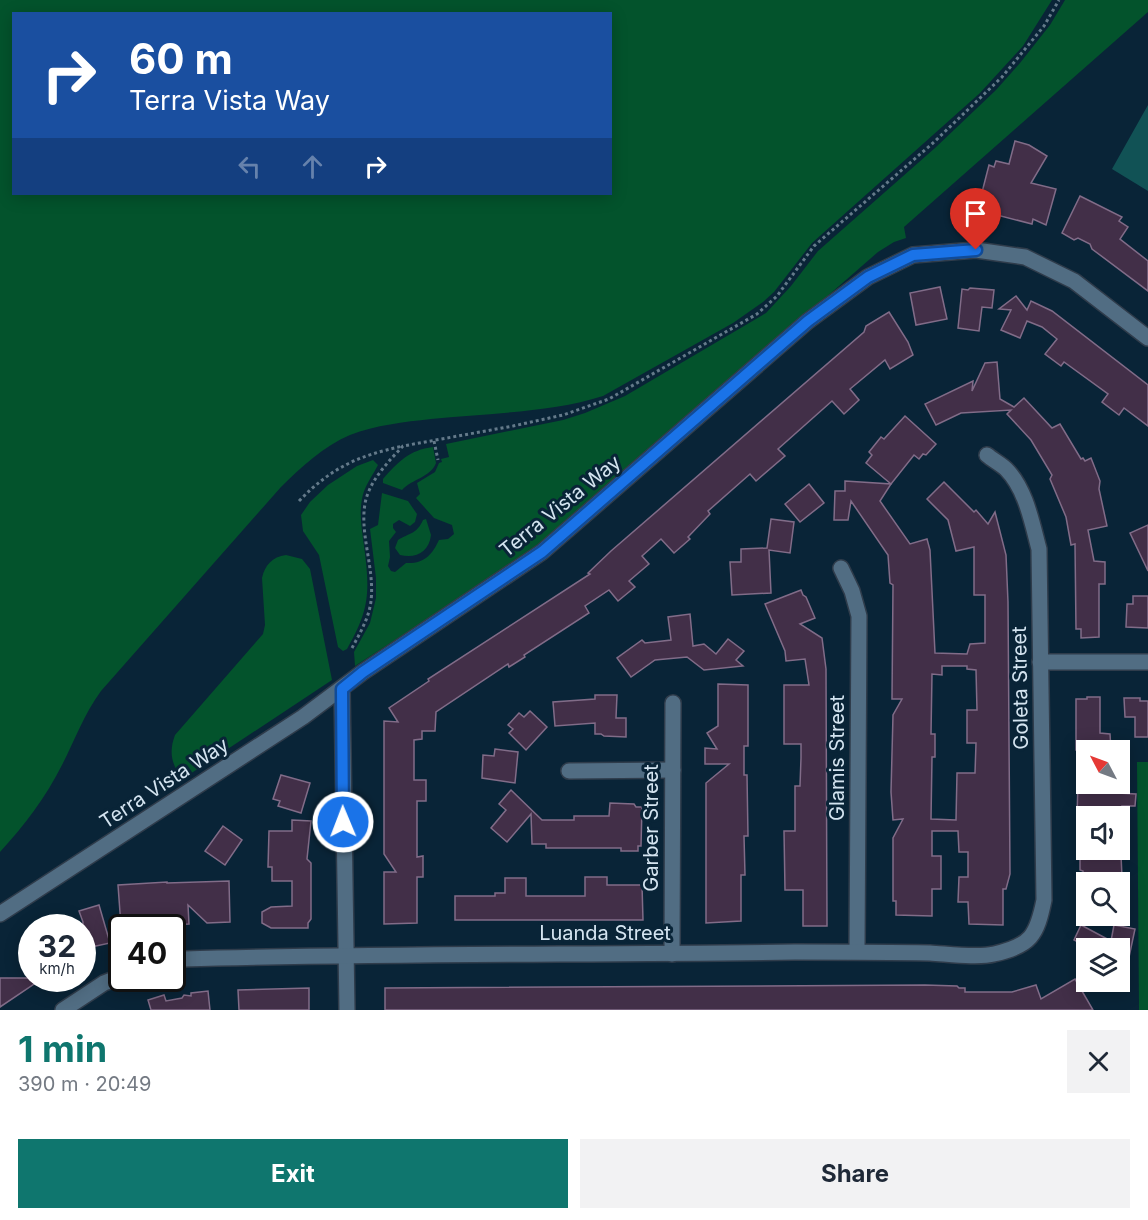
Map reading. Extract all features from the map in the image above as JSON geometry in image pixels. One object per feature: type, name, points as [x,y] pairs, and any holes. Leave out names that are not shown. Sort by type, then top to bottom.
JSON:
[{"type":"street","name":"Terra Vista Way","points":[[0,914],[303,717],[363,672],[542,552],[808,321],[868,277],[913,255],[976,250],[1025,257],[1074,281],[1148,338]]},
{"type":"street","name":"Goleta Street","points":[[987,455],[1006,470],[1017,485],[1031,518],[1039,549],[1044,900],[1040,921],[1033,936]]},
{"type":"street","name":"Glamis Street","points":[[841,568],[852,591],[859,616],[857,951]]},
{"type":"street","points":[[1040,662],[1148,662]]},
{"type":"street","points":[[342,689],[347,1010]]},
{"type":"street","name":"Garber Street","points":[[672,954],[673,703]]},
{"type":"street","points":[[569,771],[672,770]]},
{"type":"street","name":"Luanda Street","points":[[186,959],[345,954],[672,954],[857,951],[992,955],[1019,945],[1033,936]]},
{"type":"street","points":[[63,1010],[108,981]]},
{"type":"path","points":[[299,501],[318,483],[352,461],[366,455],[563,415],[609,399],[757,314],[777,296],[814,246],[933,143],[1002,77],[1044,26],[1059,0]]},
{"type":"path","points":[[434,440],[438,460]]},
{"type":"path","points":[[352,648],[365,622],[371,601],[372,584],[365,513],[366,500],[375,480],[403,446]]},
{"type":"green space","points":[[0,0],[1052,0],[1023,46],[980,93],[812,243],[774,292],[733,323],[603,396],[562,406],[518,412],[431,419],[380,426],[350,435],[313,458],[281,487],[101,691],[49,788],[0,852]]},
{"type":"green space","points":[[1065,0],[1148,0],[1148,12],[904,227],[906,238],[878,252],[565,525],[523,557],[355,666],[354,652],[370,623],[376,598],[370,529],[378,525],[382,493],[408,501],[417,514],[415,522],[410,526],[399,520],[393,524],[396,532],[389,541],[388,566],[391,571],[395,572],[406,563],[418,562],[427,558],[439,540],[448,539],[454,534],[452,525],[434,518],[416,498],[420,494],[417,483],[435,472],[439,463],[442,462],[441,459],[449,457],[446,444],[563,420],[585,413],[625,396],[766,313],[791,286],[818,251],[935,148],[996,90],[1050,25]]},
{"type":"green space","points":[[433,447],[436,463],[426,475],[402,490],[383,483],[383,479],[405,458],[417,451]]},
{"type":"green space","points":[[373,460],[378,465],[364,490],[361,510],[367,575],[366,599],[355,635],[347,649],[343,651],[338,647],[319,555],[303,531],[301,515],[310,502],[328,485],[357,466]]},
{"type":"green space","points":[[426,519],[431,535],[428,546],[416,555],[400,555],[395,548],[398,540],[415,531]]},
{"type":"green space","points":[[286,555],[302,559],[310,569],[332,680],[187,776],[181,777],[172,757],[175,735],[263,634],[265,625],[263,573],[273,560]]},
{"type":"green space","points":[[1137,762],[1148,762],[1148,1010],[1139,1010]]},
{"type":"shaded area","points":[[1148,105],[1148,191],[1112,169]]},
{"type":"building","points":[[1015,141],[1029,145],[1047,156],[1031,183],[1056,189],[1046,225],[1033,219],[1032,224],[993,214],[994,208],[979,204],[989,165],[994,167],[996,161],[1009,164]]},
{"type":"building","points":[[1080,196],[1122,217],[1119,221],[1128,227],[1120,239],[1148,261],[1148,291],[1092,249],[1090,244],[1078,238],[1074,240],[1062,233]]},
{"type":"building","points":[[940,287],[947,319],[916,325],[910,293]]},
{"type":"building","points":[[962,289],[994,290],[992,308],[982,307],[979,331],[958,328]]},
{"type":"building","points":[[1016,296],[1027,310],[1031,301],[1052,311],[1148,385],[1148,426],[1124,408],[1119,415],[1102,402],[1108,394],[1064,362],[1061,366],[1045,354],[1057,339],[1042,327],[1027,321],[1020,338],[1001,330],[1011,310],[999,309]]},
{"type":"building","points":[[889,312],[908,342],[913,355],[890,369],[885,360],[850,389],[859,400],[844,414],[832,401],[778,449],[785,456],[756,481],[750,474],[708,511],[710,514],[688,537],[690,539],[674,553],[661,539],[642,556],[649,564],[629,581],[635,587],[618,601],[609,590],[585,606],[589,613],[524,655],[525,657],[509,667],[508,664],[436,712],[435,731],[422,731],[422,739],[414,740],[414,780],[426,780],[426,801],[417,801],[417,857],[423,856],[423,877],[417,877],[417,923],[384,924],[384,872],[396,872],[384,854],[384,721],[398,722],[389,708],[429,681],[428,679],[590,574],[588,573],[611,551],[864,332],[866,326]]},
{"type":"building","points":[[997,362],[1000,399],[1014,407],[1024,398],[1052,428],[1060,424],[1081,459],[1085,461],[1091,458],[1100,481],[1099,489],[1107,526],[1088,530],[1094,561],[1105,562],[1105,584],[1099,584],[1099,637],[1081,638],[1081,629],[1076,629],[1075,544],[1071,545],[1066,517],[1050,479],[1052,475],[1031,440],[1007,414],[1011,410],[961,413],[936,425],[925,404],[973,381],[972,391],[985,363]]},
{"type":"building","points":[[905,416],[936,444],[919,459],[914,455],[891,484],[866,463],[872,455],[869,452],[881,437],[884,439]]},
{"type":"building","points":[[845,481],[891,484],[880,501],[910,544],[927,539],[930,550],[935,653],[967,654],[970,644],[985,643],[985,595],[974,595],[974,547],[956,551],[948,520],[927,499],[944,482],[974,512],[976,510],[988,524],[995,512],[1006,555],[1008,602],[1010,874],[1006,889],[1003,889],[1003,925],[969,924],[968,902],[958,902],[959,877],[968,877],[968,852],[959,852],[958,831],[932,831],[932,856],[941,856],[941,889],[932,889],[932,916],[896,915],[896,901],[893,901],[893,838],[903,819],[893,820],[891,792],[893,715],[902,699],[892,699],[893,585],[890,583],[888,555],[851,501],[848,520],[834,520],[835,491],[845,491]],"holes":[[[942,666],[967,666],[967,669],[976,670],[977,710],[967,710],[967,743],[976,743],[975,773],[957,773],[956,820],[931,819],[932,757],[935,757],[935,734],[931,734],[932,674],[942,675]]]},
{"type":"building","points":[[809,484],[824,503],[800,522],[785,504]]},
{"type":"building","points":[[771,519],[794,522],[790,553],[769,550],[771,593],[732,595],[730,562],[741,562],[741,549],[767,548]]},
{"type":"building","points":[[1148,525],[1148,571],[1130,533]]},
{"type":"building","points":[[801,590],[815,618],[800,624],[822,638],[826,669],[827,926],[803,926],[803,890],[785,890],[784,831],[795,831],[795,786],[800,786],[801,744],[784,744],[784,685],[809,685],[805,659],[786,661],[785,651],[765,604]]},
{"type":"building","points":[[1133,596],[1148,596],[1148,628],[1126,627],[1127,604],[1133,604]]},
{"type":"building","points":[[690,614],[693,646],[704,644],[716,654],[728,639],[744,651],[736,660],[743,666],[704,670],[687,657],[655,660],[631,677],[617,658],[642,640],[645,643],[671,640],[668,617]]},
{"type":"building","points":[[718,684],[748,685],[748,746],[744,746],[744,775],[747,775],[748,836],[744,836],[745,875],[741,875],[741,921],[706,923],[706,783],[729,764],[705,764],[705,748],[717,749],[707,733],[718,726]]},
{"type":"building","points":[[595,695],[617,695],[616,718],[626,718],[626,737],[595,734],[595,723],[555,726],[553,702],[595,699]]},
{"type":"building","points":[[1087,697],[1100,697],[1100,733],[1110,734],[1110,740],[1076,740],[1076,699],[1087,699]]},
{"type":"building","points":[[1124,698],[1140,698],[1140,701],[1148,701],[1148,737],[1135,737],[1135,717],[1125,717]]},
{"type":"building","points":[[530,711],[547,727],[526,750],[509,733],[513,729],[508,725],[519,713],[524,717]]},
{"type":"building","points":[[495,749],[518,752],[515,783],[482,778],[483,755],[494,756]]},
{"type":"building","points":[[281,775],[310,783],[301,813],[278,806],[280,801],[273,799]]},
{"type":"building","points":[[511,790],[542,820],[574,820],[574,816],[609,816],[610,803],[634,804],[636,807],[642,807],[641,846],[638,846],[638,851],[621,851],[621,848],[546,848],[546,844],[532,844],[531,814],[507,842],[491,828],[506,810],[499,804]]},
{"type":"building","points":[[1078,794],[1136,794],[1135,806],[1077,806]]},
{"type":"building","points":[[292,820],[311,821],[307,859],[311,863],[311,919],[308,928],[271,928],[262,923],[262,912],[271,907],[292,906],[292,881],[272,881],[272,867],[268,867],[269,831],[292,831]]},
{"type":"building","points":[[223,826],[242,840],[225,865],[205,851]]},
{"type":"building","points":[[1080,860],[1121,860],[1122,872],[1083,872],[1080,870]]},
{"type":"building","points":[[585,877],[607,877],[607,885],[642,885],[643,920],[455,920],[455,896],[495,896],[495,893],[505,893],[505,878],[526,878],[526,896],[585,896]]},
{"type":"building","points":[[229,881],[230,922],[207,923],[188,905],[189,924],[186,924],[186,914],[120,914],[118,885]]},
{"type":"building","points":[[99,905],[108,943],[96,946],[96,914],[80,914],[79,911]]},
{"type":"building","points":[[1081,926],[1105,938],[1076,938],[1076,941],[1074,940]]},
{"type":"building","points":[[1114,926],[1135,929],[1130,952],[1130,938],[1112,938]]},
{"type":"building","points":[[0,978],[18,978],[18,992],[22,992],[0,1007]]},
{"type":"building","points":[[1075,979],[1076,992],[1083,992],[1093,1010],[385,1010],[385,988],[925,985],[957,986],[965,988],[965,992],[1012,992],[1036,985],[1041,999]]},
{"type":"building","points":[[309,988],[309,1010],[239,1010],[238,990]]},
{"type":"building","points":[[208,991],[210,1010],[151,1010],[148,1000],[164,995],[166,1001],[182,998],[184,995],[191,996],[191,993]]},
{"type":"route","points":[[343,822],[342,689],[363,672],[542,552],[808,321],[868,277],[913,255],[976,250]]}]
